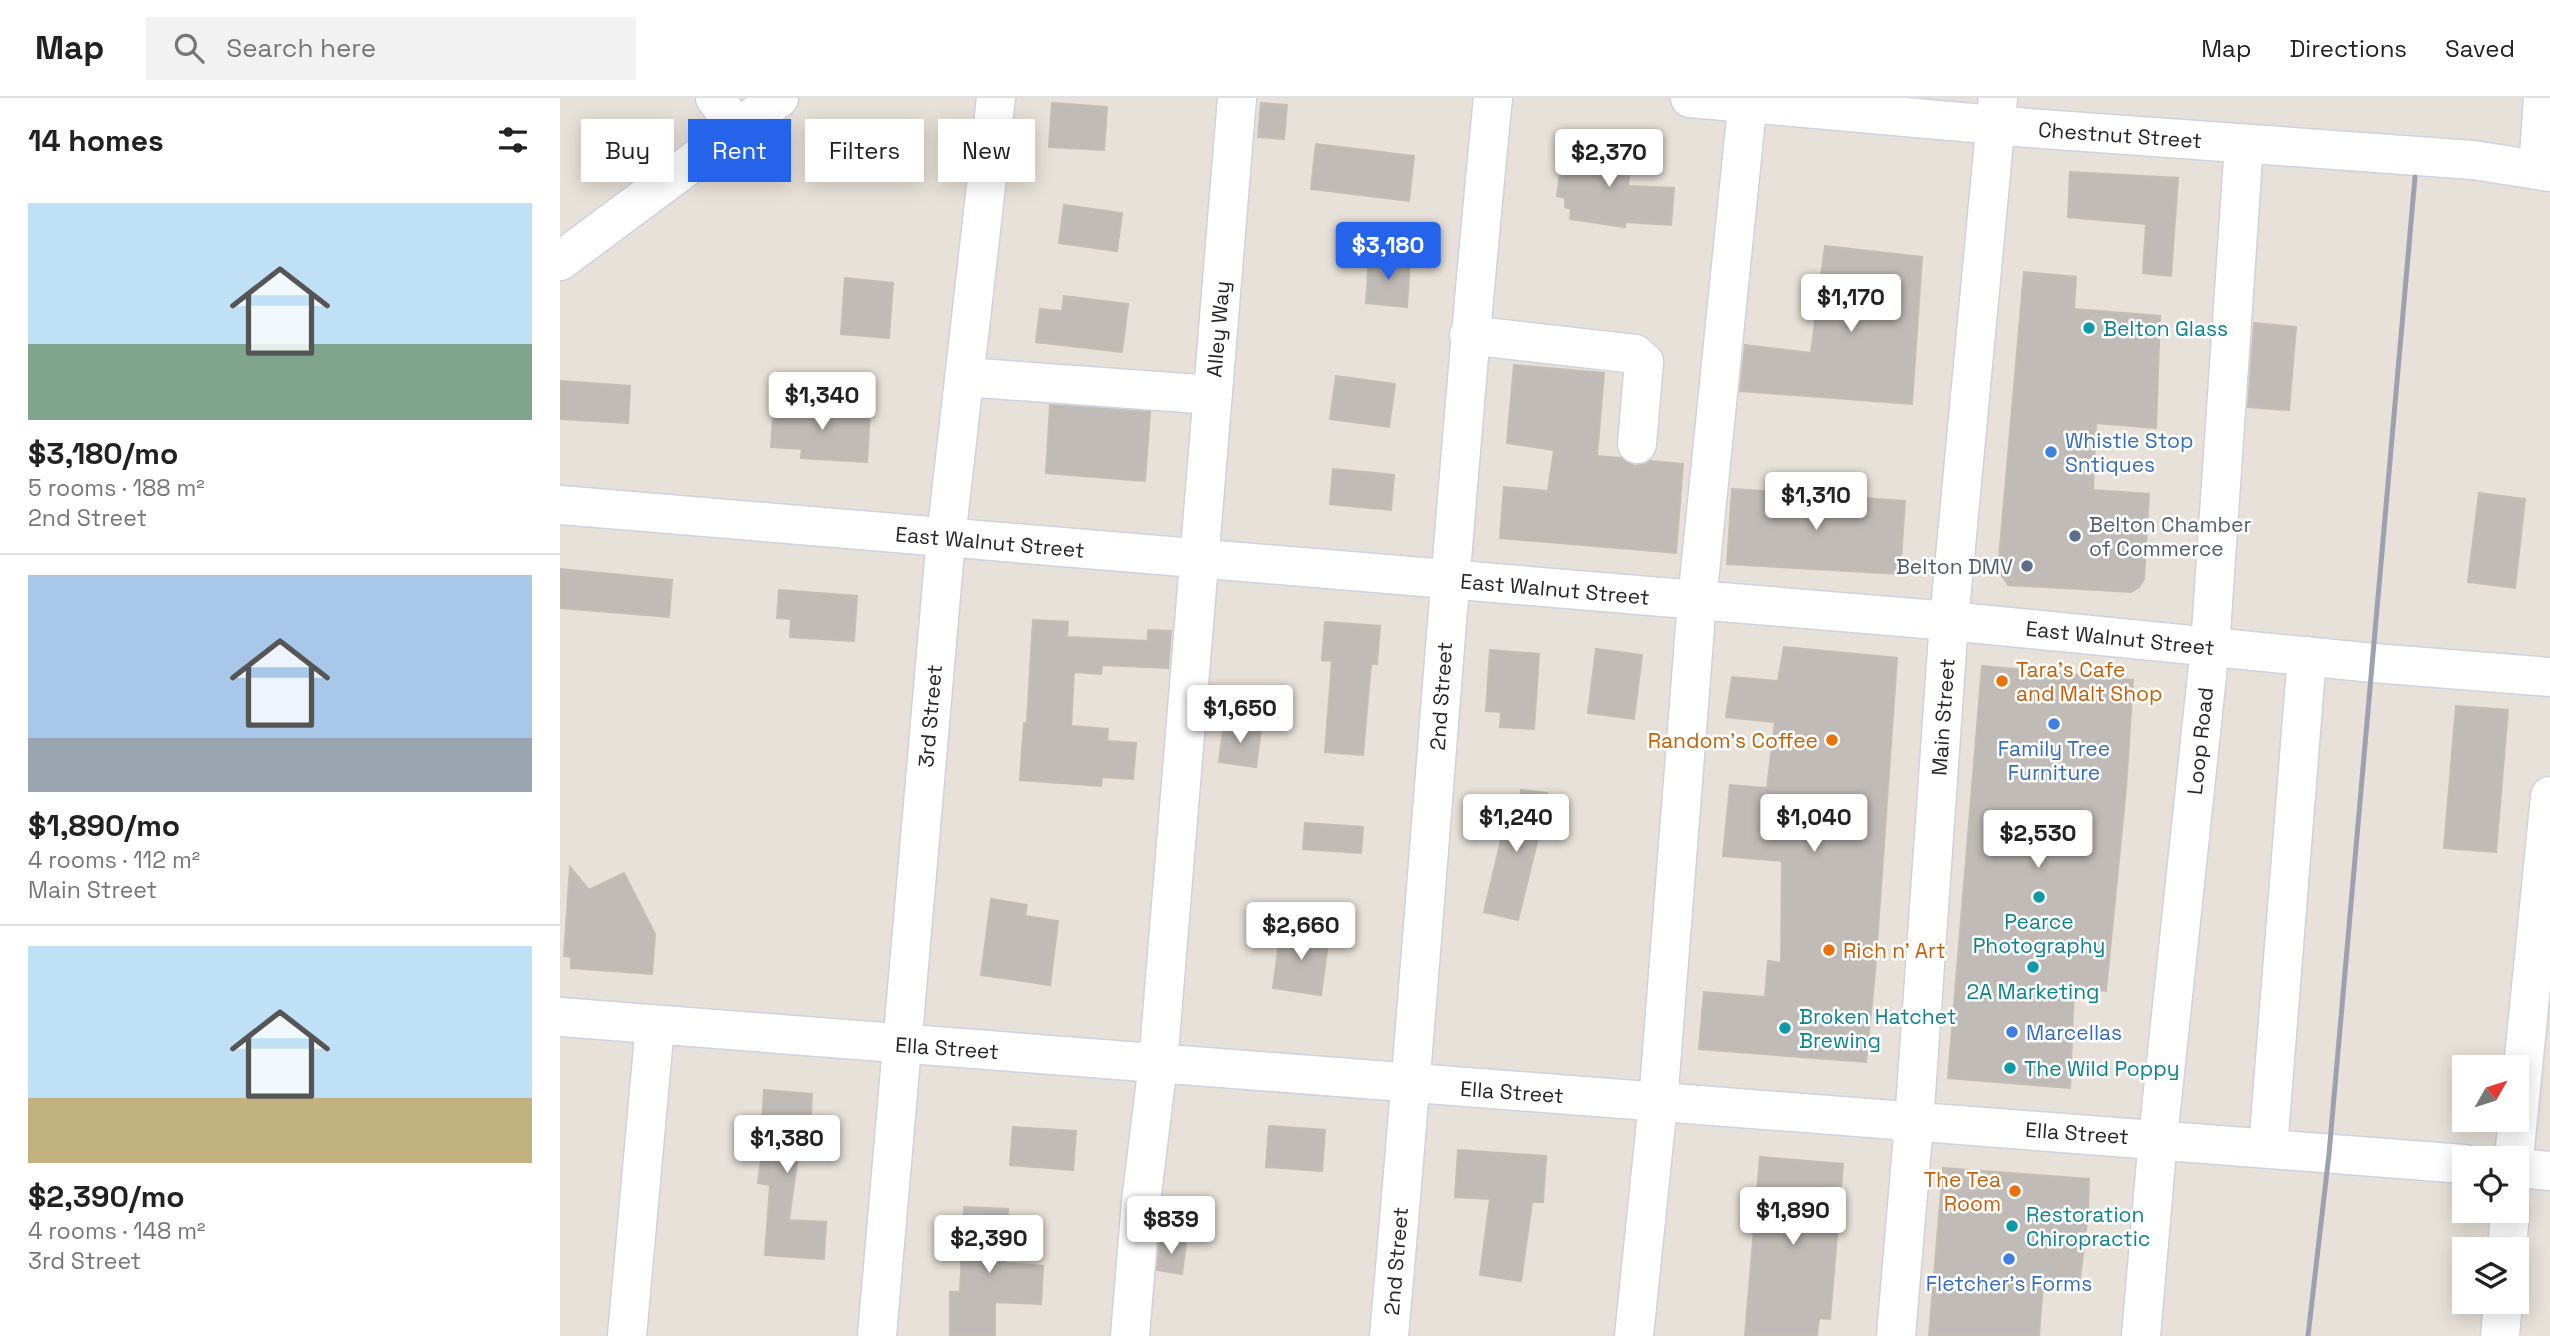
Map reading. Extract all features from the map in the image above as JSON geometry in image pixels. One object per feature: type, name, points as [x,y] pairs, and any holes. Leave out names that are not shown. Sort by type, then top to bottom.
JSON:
[{"type":"street","points":[[715,98],[730,119]]},
{"type":"street","points":[[751,119],[779,98]]},
{"type":"street","name":"3rd Street","points":[[877,1336],[946,538],[996,98]]},
{"type":"street","name":"Alley Way","points":[[1130,1336],[1141,1202],[1158,1064],[1237,98]]},
{"type":"street","name":"2nd Street","points":[[1389,1336],[1469,335],[1493,98]]},
{"type":"street","name":"Chestnut Street","points":[[1690,98],[1997,111],[2244,144],[2473,160],[2544,171]]},
{"type":"street","points":[[2543,98],[2544,171]]},
{"type":"street","points":[[1634,1336],[1658,1103],[1697,601],[1748,101]]},
{"type":"street","name":"Main Street","points":[[1896,1336],[1914,1123],[1949,621],[1997,111]]},
{"type":"street","name":"Loop Road","points":[[2141,1336],[2158,1138],[2210,647],[2244,144]]},
{"type":"street","points":[[560,261],[688,166]]},
{"type":"street","points":[[1469,335],[1634,354],[1644,362],[1637,444]]},
{"type":"street","points":[[964,377],[1213,395]]},
{"type":"street","name":"East Walnut Street","points":[[560,505],[1949,621],[2550,677]]},
{"type":"street","points":[[2268,1148],[2307,656]]},
{"type":"street","points":[[2515,1146],[2550,796]]},
{"type":"street","name":"Ella Street","points":[[560,1017],[1914,1123],[2158,1138],[2452,1163]]},
{"type":"street","points":[[627,1336],[655,1025]]},
{"type":"street","points":[[2529,1169],[2550,1171]]},
{"type":"street","points":[[2500,1336],[2501,1314]]},
{"type":"building","points":[[1052,103],[1107,107],[1104,150],[1049,147]]},
{"type":"building","points":[[1261,103],[1287,105],[1284,139],[1258,137]]},
{"type":"building","points":[[1564,143],[1631,151],[1628,186],[1674,188],[1671,225],[1625,222],[1625,227],[1570,219],[1571,209],[1565,207],[1565,198],[1557,196]]},
{"type":"building","points":[[1316,144],[1414,156],[1409,201],[1311,189]]},
{"type":"building","points":[[2070,172],[2178,178],[2171,276],[2143,273],[2146,224],[2068,217]]},
{"type":"building","points":[[1064,205],[1122,213],[1117,251],[1059,243]]},
{"type":"building","points":[[1825,246],[1922,257],[1912,404],[1740,391],[1745,345],[1811,353]]},
{"type":"building","points":[[1369,257],[1410,260],[1407,307],[1366,303]]},
{"type":"building","points":[[2024,272],[2076,277],[2074,309],[2160,316],[2156,428],[2096,423],[2093,490],[2149,494],[2144,579],[2139,587],[2131,592],[2008,585],[1998,570]]},
{"type":"building","points":[[845,278],[893,283],[889,338],[841,334]]},
{"type":"building","points":[[1064,296],[1128,304],[1122,352],[1036,342],[1040,309],[1062,311]]},
{"type":"building","points":[[2254,323],[2296,327],[2289,410],[2248,407]]},
{"type":"building","points":[[1514,365],[1604,373],[1597,456],[1621,458],[1634,466],[1650,461],[1683,464],[1676,553],[1500,538],[1504,487],[1548,491],[1554,450],[1507,443]]},
{"type":"building","points":[[1336,376],[1395,384],[1389,427],[1330,419]]},
{"type":"building","points":[[560,381],[630,386],[628,423],[560,419]]},
{"type":"building","points":[[774,404],[870,411],[867,462],[801,458],[802,449],[771,447]]},
{"type":"building","points":[[1050,405],[1150,412],[1145,481],[1046,473]]},
{"type":"building","points":[[1333,469],[1394,475],[1391,510],[1330,504]]},
{"type":"building","points":[[1732,489],[1905,501],[1900,574],[1727,564]]},
{"type":"building","points":[[2479,493],[2525,499],[2515,588],[2468,582]]},
{"type":"building","points":[[560,569],[672,580],[669,617],[560,608]]},
{"type":"building","points":[[779,590],[857,596],[854,641],[790,637],[791,619],[777,618]]},
{"type":"building","points":[[1033,620],[1068,622],[1067,637],[1148,641],[1148,630],[1171,631],[1168,668],[1102,665],[1101,674],[1074,672],[1071,726],[1108,729],[1107,741],[1136,743],[1133,779],[1102,777],[1101,786],[1020,780],[1024,723],[1027,723]]},
{"type":"building","points":[[1325,622],[1380,626],[1377,664],[1371,664],[1363,755],[1325,752],[1332,661],[1322,660]]},
{"type":"building","points":[[1784,647],[1897,658],[1866,1062],[1699,1049],[1704,992],[1765,997],[1768,961],[1781,963],[1782,861],[1723,856],[1730,785],[1767,788],[1775,722],[1726,717],[1732,677],[1778,681]]},
{"type":"building","points":[[1596,649],[1642,655],[1634,719],[1588,713]]},
{"type":"building","points":[[1490,650],[1539,654],[1534,729],[1500,727],[1501,712],[1486,711]]},
{"type":"building","points":[[1982,666],[2133,680],[2126,788],[2106,991],[2074,988],[2070,1088],[1948,1078]]},
{"type":"building","points":[[2456,706],[2508,710],[2496,852],[2444,848]]},
{"type":"building","points":[[1224,724],[1261,729],[1256,767],[1219,762]]},
{"type":"building","points":[[1521,790],[1547,793],[1542,834],[1539,834],[1518,920],[1484,912],[1504,828],[1506,802],[1520,804]]},
{"type":"building","points":[[1305,823],[1363,827],[1361,853],[1303,849]]},
{"type":"building","points":[[570,867],[589,890],[624,873],[655,934],[652,974],[571,968],[571,957],[564,956]]},
{"type":"building","points":[[991,899],[1027,905],[1025,916],[1058,921],[1050,985],[981,975]]},
{"type":"building","points":[[1281,929],[1329,935],[1321,995],[1273,988]]},
{"type":"building","points":[[764,1090],[812,1094],[809,1148],[799,1148],[789,1220],[826,1222],[824,1259],[765,1255],[770,1185],[758,1183],[763,1145]]},
{"type":"building","points":[[1269,1126],[1325,1130],[1322,1171],[1266,1167]]},
{"type":"building","points":[[1013,1127],[1076,1131],[1073,1170],[1010,1165]]},
{"type":"building","points":[[1458,1150],[1546,1156],[1543,1202],[1532,1202],[1521,1281],[1480,1275],[1490,1199],[1455,1197]]},
{"type":"building","points":[[1760,1157],[1843,1164],[1830,1319],[1819,1318],[1817,1336],[1745,1336]]},
{"type":"building","points":[[1943,1168],[2089,1179],[2088,1214],[2079,1286],[2043,1283],[2039,1336],[1929,1336]]},
{"type":"building","points":[[964,1207],[1008,1209],[1005,1263],[1043,1266],[1041,1304],[995,1302],[995,1336],[950,1336],[950,1292],[960,1292]]},
{"type":"building","points":[[1160,1239],[1186,1243],[1182,1274],[1157,1270]]},
{"type":"railway","points":[[2308,1336],[2329,1154],[2415,177]]},
{"type":"place","name":"Belton Glass","points":[[2089,328]]},
{"type":"place","name":"Whistle Stop Sntiques","points":[[2051,452]]},
{"type":"place","name":"Belton Chamber of Commerce","points":[[2075,536]]},
{"type":"place","name":"Belton DMV","points":[[2027,566]]},
{"type":"place","name":"Tara's Cafe and Malt Shop","points":[[2002,681]]},
{"type":"place","name":"Family Tree Furniture","points":[[2054,724]]},
{"type":"place","name":"Random's Coffee","points":[[1832,740]]},
{"type":"place","name":"Pearce Photography","points":[[2039,897]]},
{"type":"place","name":"Rich n' Art","points":[[1829,950]]},
{"type":"place","name":"2A Marketing","points":[[2033,967]]},
{"type":"place","name":"Broken Hatchet Brewing","points":[[1785,1028]]},
{"type":"place","name":"Marcellas","points":[[2012,1032]]},
{"type":"place","name":"The Wild Poppy","points":[[2010,1068]]},
{"type":"place","name":"The Tea Room","points":[[2015,1191]]},
{"type":"place","name":"Restoration Chiropractic","points":[[2012,1226]]},
{"type":"place","name":"Fletcher's Forms","points":[[2009,1259]]}]
